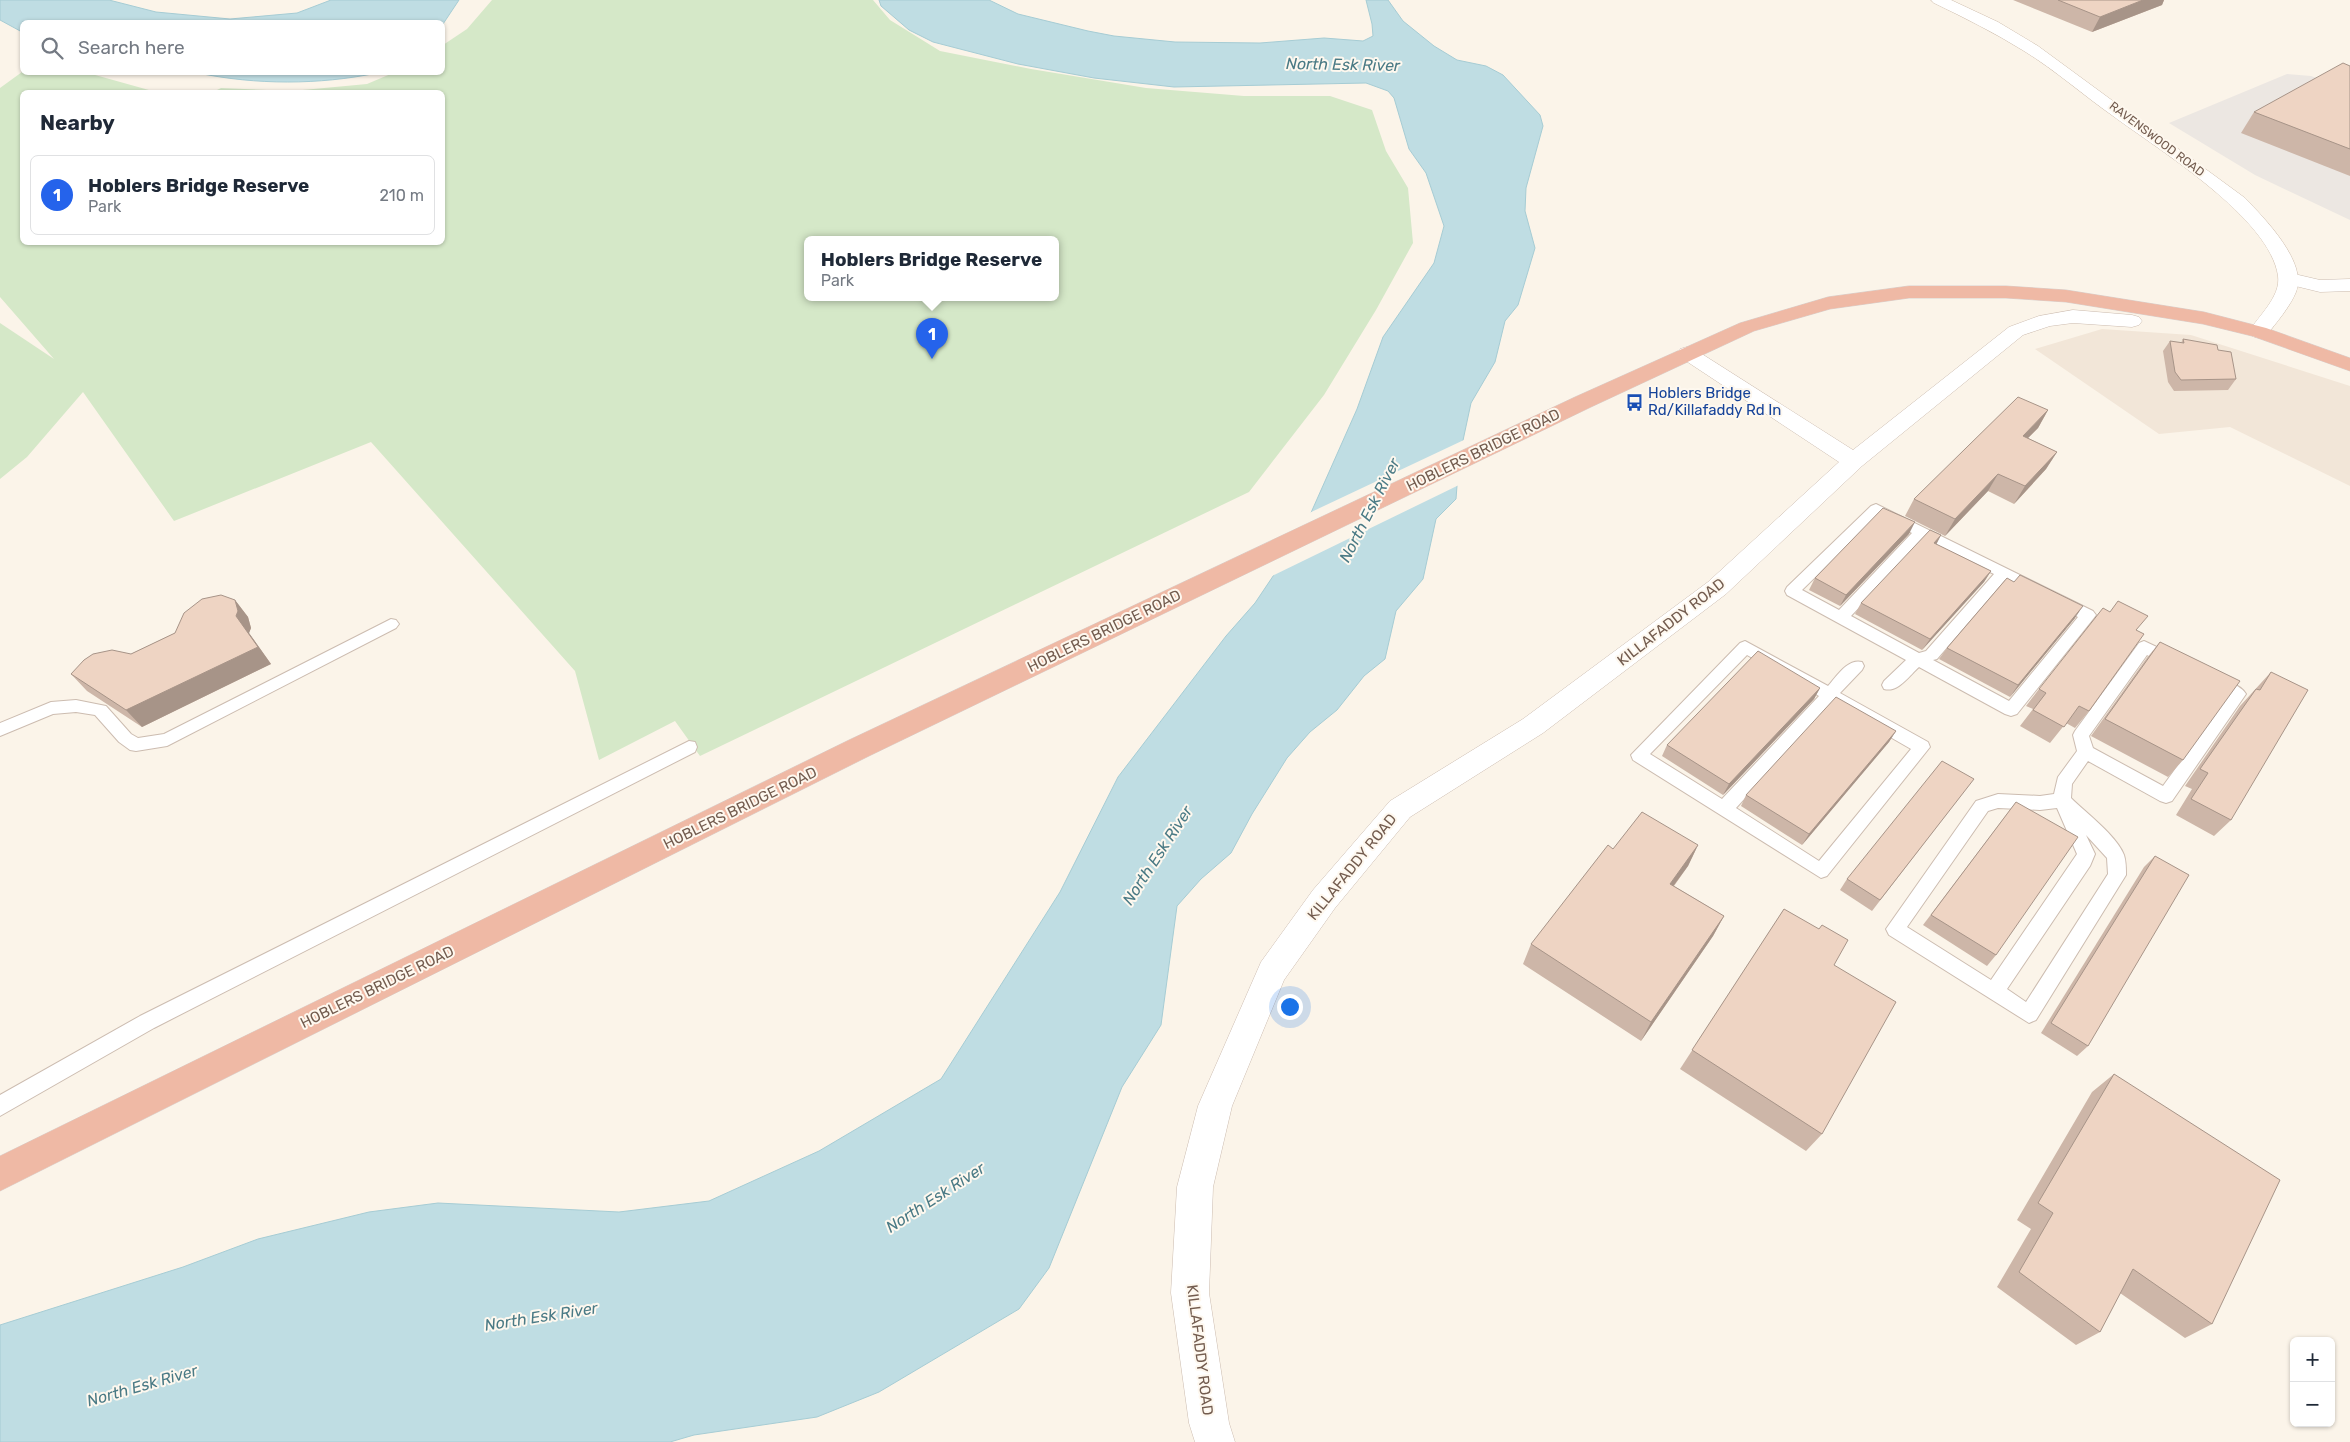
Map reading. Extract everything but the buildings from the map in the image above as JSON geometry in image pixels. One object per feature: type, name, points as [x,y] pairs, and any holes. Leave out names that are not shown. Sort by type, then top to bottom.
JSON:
[{"type":"highway","name":"HOBLERS BRIDGE ROAD","points":[[0,1174],[860,748],[1557,414],[1687,353],[1747,328],[1828,302],[1909,292],[2006,292],[2066,296],[2173,312],[2259,332],[2350,364]]},
{"type":"street","name":"RAVENSWOOD ROAD","points":[[1939,0],[1992,24],[2032,49],[2230,194],[2255,218],[2273,241],[2290,279]]},
{"type":"street","points":[[2259,332],[2287,291],[2290,279],[2320,286],[2350,286]]},
{"type":"street","name":"KILLAFADDY ROAD","points":[[1215,1442],[1209,1423],[1190,1293],[1195,1187],[1215,1106],[1272,972],[1324,899],[1400,809],[1533,726],[1717,588],[1854,461],[2016,331],[2043,320],[2067,316],[2099,316],[2132,321]]},
{"type":"street","points":[[1687,353],[1854,461]]},
{"type":"lane","points":[[1876,509],[2002,572],[2088,615],[2011,710],[1792,591],[1876,509]]},
{"type":"lane","points":[[1841,618],[1921,532]]},
{"type":"lane","points":[[1890,685],[1917,659],[1931,655],[2002,572]]},
{"type":"lane","points":[[0,730],[51,708],[76,706],[100,710],[125,738],[136,745],[167,740],[391,624]]},
{"type":"lane","points":[[1745,647],[1829,695],[1922,747],[1821,871],[1639,755],[1745,647]]},
{"type":"lane","points":[[2187,668],[2144,647],[2081,735],[2086,752],[2166,796],[2238,694],[2204,677]]},
{"type":"lane","points":[[1724,809],[1856,666]]},
{"type":"lane","points":[[0,1106],[148,1022],[689,747]]},
{"type":"lane","points":[[1994,992],[2084,861],[2086,854],[2062,800],[2064,782],[2086,752]]},
{"type":"lane","points":[[2062,800],[2108,845],[2116,856],[2117,875],[2029,1014],[1895,929],[1982,806],[1998,801],[2040,802],[2062,800]]},
{"type":"shaded area","points":[[2287,74],[2311,76],[2350,90],[2350,220],[2255,175],[2169,123]]},
{"type":"shaded area","points":[[2102,329],[2191,335],[2350,386],[2350,486],[2230,427],[2159,434],[2035,349]]},
{"type":"green space","points":[[492,0],[873,0],[890,20],[940,51],[1031,69],[1146,88],[1244,96],[1330,96],[1372,110],[1386,151],[1408,188],[1413,243],[1376,310],[1324,395],[1249,492],[700,756],[675,721],[599,760],[575,671],[371,442],[174,521],[83,392],[27,457],[0,479],[0,323],[54,359],[0,297],[0,88],[20,73],[20,75],[95,75],[149,90],[20,90],[20,245],[445,245],[445,90],[303,90],[367,84],[388,75],[445,75],[445,44],[467,29]]},
{"type":"green space","points":[[221,88],[268,90],[217,90]]},
{"type":"water","points":[[0,0],[109,0],[156,12],[230,19],[297,13],[331,0],[459,0],[445,21],[20,20],[20,31],[0,20]]},
{"type":"water","name":"North Esk River","points":[[879,0],[989,0],[1018,14],[1114,36],[1175,42],[1260,43],[1324,38],[1363,41],[1373,36],[1366,0],[1388,0],[1403,21],[1434,46],[1457,60],[1486,66],[1503,75],[1540,115],[1543,126],[1526,188],[1525,211],[1535,248],[1518,305],[1505,321],[1495,362],[1471,403],[1459,459],[1456,499],[1436,519],[1423,579],[1396,611],[1385,659],[1364,676],[1337,710],[1310,732],[1287,758],[1252,814],[1231,853],[1201,879],[1177,906],[1161,1025],[1122,1087],[1049,1268],[1019,1309],[879,1392],[817,1417],[694,1435],[670,1442],[0,1442],[0,1325],[183,1267],[258,1239],[369,1212],[438,1203],[619,1212],[709,1201],[819,1151],[941,1079],[1060,892],[1118,777],[1226,636],[1255,603],[1302,533],[1357,409],[1383,337],[1434,263],[1444,226],[1426,173],[1409,149],[1394,98],[1388,91],[1366,83],[1174,87],[1094,78],[1018,64],[933,42],[909,30],[881,6]]},
{"type":"water","points":[[209,75],[366,75],[333,80],[288,82]]},
{"type":"pier","points":[[1466,439],[1461,459],[1459,485],[1270,577],[1299,532],[1307,514]]},
{"type":"place","name":"Hoblers Bridge Reserve","points":[[932,359]]},
{"type":"place","name":"Hoblers Bridge Rd/Killafaddy Rd In","points":[[1634,402]]}]
